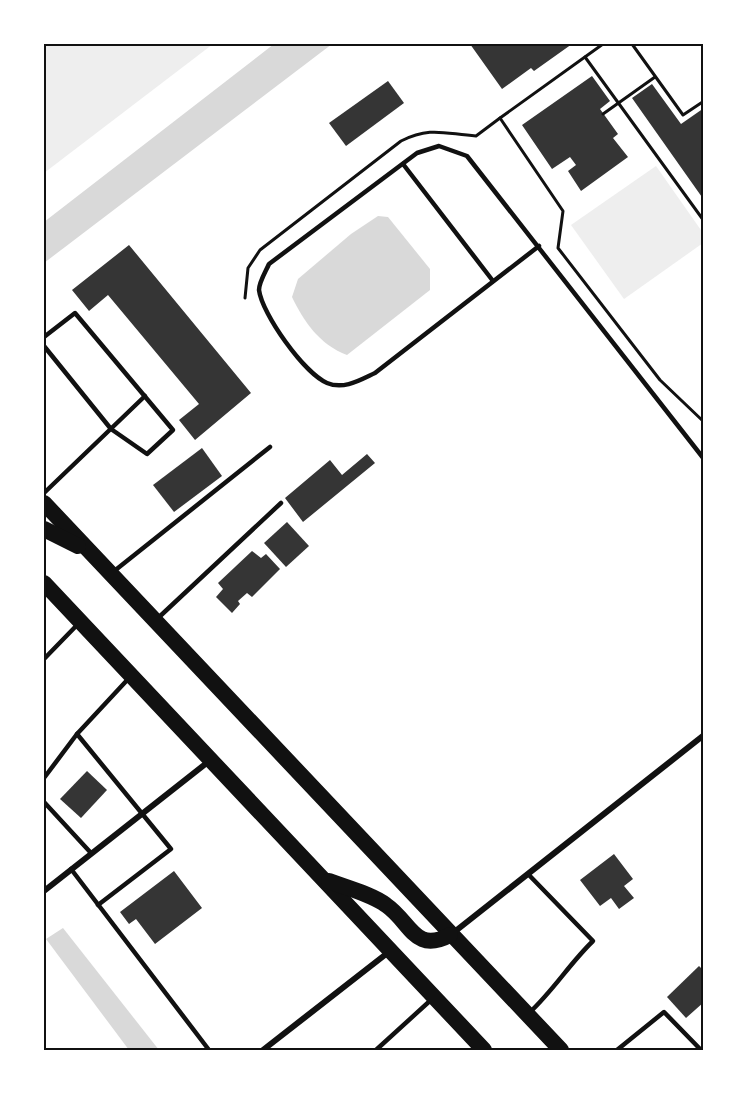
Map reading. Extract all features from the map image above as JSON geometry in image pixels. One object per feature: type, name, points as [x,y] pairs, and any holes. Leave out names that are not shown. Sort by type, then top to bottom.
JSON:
[{"type":"highway","points":[[44,503],[561,1050]]},
{"type":"highway","points":[[44,529],[90,551]]},
{"type":"highway","points":[[44,583],[434,997],[477,1048]]},
{"type":"highway","points":[[323,879],[386,904],[424,941],[435,943],[450,935]]},
{"type":"street","points":[[450,935],[704,735]]},
{"type":"street","points":[[44,891],[210,760]]},
{"type":"street","points":[[263,1050],[391,951]]},
{"type":"lane","points":[[539,246],[375,373],[350,385],[327,383],[307,369],[265,311],[259,288],[269,264],[417,153],[439,146],[467,156],[539,246],[704,459]]},
{"type":"lane","points":[[403,164],[493,281]]},
{"type":"lane","points":[[44,337],[75,313],[173,430],[147,454],[111,429],[44,346]]},
{"type":"lane","points":[[44,493],[146,396]]},
{"type":"lane","points":[[111,574],[270,447]]},
{"type":"lane","points":[[155,621],[281,503]]},
{"type":"lane","points":[[44,659],[80,622]]},
{"type":"lane","points":[[44,778],[77,734],[131,675]]},
{"type":"lane","points":[[77,734],[171,849],[98,905]]},
{"type":"lane","points":[[44,802],[91,853]]},
{"type":"lane","points":[[71,869],[209,1050]]},
{"type":"lane","points":[[526,1014],[546,997],[576,957],[593,941],[528,874]]},
{"type":"lane","points":[[376,1050],[434,997]]},
{"type":"lane","points":[[617,1050],[664,1012],[701,1050]]},
{"type":"path","points":[[245,298],[248,268],[260,250],[401,141],[420,131],[442,130],[476,136],[603,44]]},
{"type":"path","points":[[632,44],[683,115],[704,101]]},
{"type":"path","points":[[585,57],[704,221]]},
{"type":"path","points":[[603,114],[655,76]]},
{"type":"path","points":[[500,118],[563,211],[558,248],[660,380],[704,422]]},
{"type":"shaded area","points":[[44,44],[213,44],[44,173]]},
{"type":"shaded area","points":[[274,44],[332,44],[44,263],[44,222]]},
{"type":"shaded area","points":[[656,166],[703,233],[703,243],[624,299],[571,225]]},
{"type":"shaded area","points":[[378,216],[388,217],[430,269],[430,290],[347,355],[337,351],[314,332],[292,297],[298,279],[351,234]]},
{"type":"shaded area","points":[[63,928],[159,1050],[129,1050],[46,939]]},
{"type":"building","points":[[470,44],[572,44],[534,71],[531,68],[502,89]]},
{"type":"building","points":[[592,76],[610,101],[600,109],[618,134],[613,138],[628,157],[581,191],[568,171],[576,165],[570,157],[552,169],[522,125]]},
{"type":"building","points":[[388,81],[404,103],[346,146],[329,123]]},
{"type":"building","points":[[652,84],[681,124],[704,108],[704,200],[632,98]]},
{"type":"building","points":[[129,245],[251,393],[195,440],[179,420],[199,404],[108,295],[89,311],[72,290]]},
{"type":"building","points":[[202,448],[222,476],[174,512],[153,485]]},
{"type":"building","points":[[367,454],[375,463],[303,522],[285,498],[330,460],[342,475]]},
{"type":"building","points":[[287,522],[309,546],[286,567],[264,543]]},
{"type":"building","points":[[252,551],[261,558],[266,554],[280,569],[252,597],[247,593],[238,601],[240,604],[232,613],[216,597],[223,589],[218,583]]},
{"type":"building","points":[[87,771],[107,790],[81,818],[60,799]]},
{"type":"building","points":[[614,854],[633,879],[624,886],[634,898],[619,909],[611,898],[600,906],[580,880]]},
{"type":"building","points":[[174,871],[202,908],[155,944],[136,919],[129,924],[120,912]]},
{"type":"building","points":[[699,966],[704,971],[704,1002],[686,1018],[667,997]]}]
